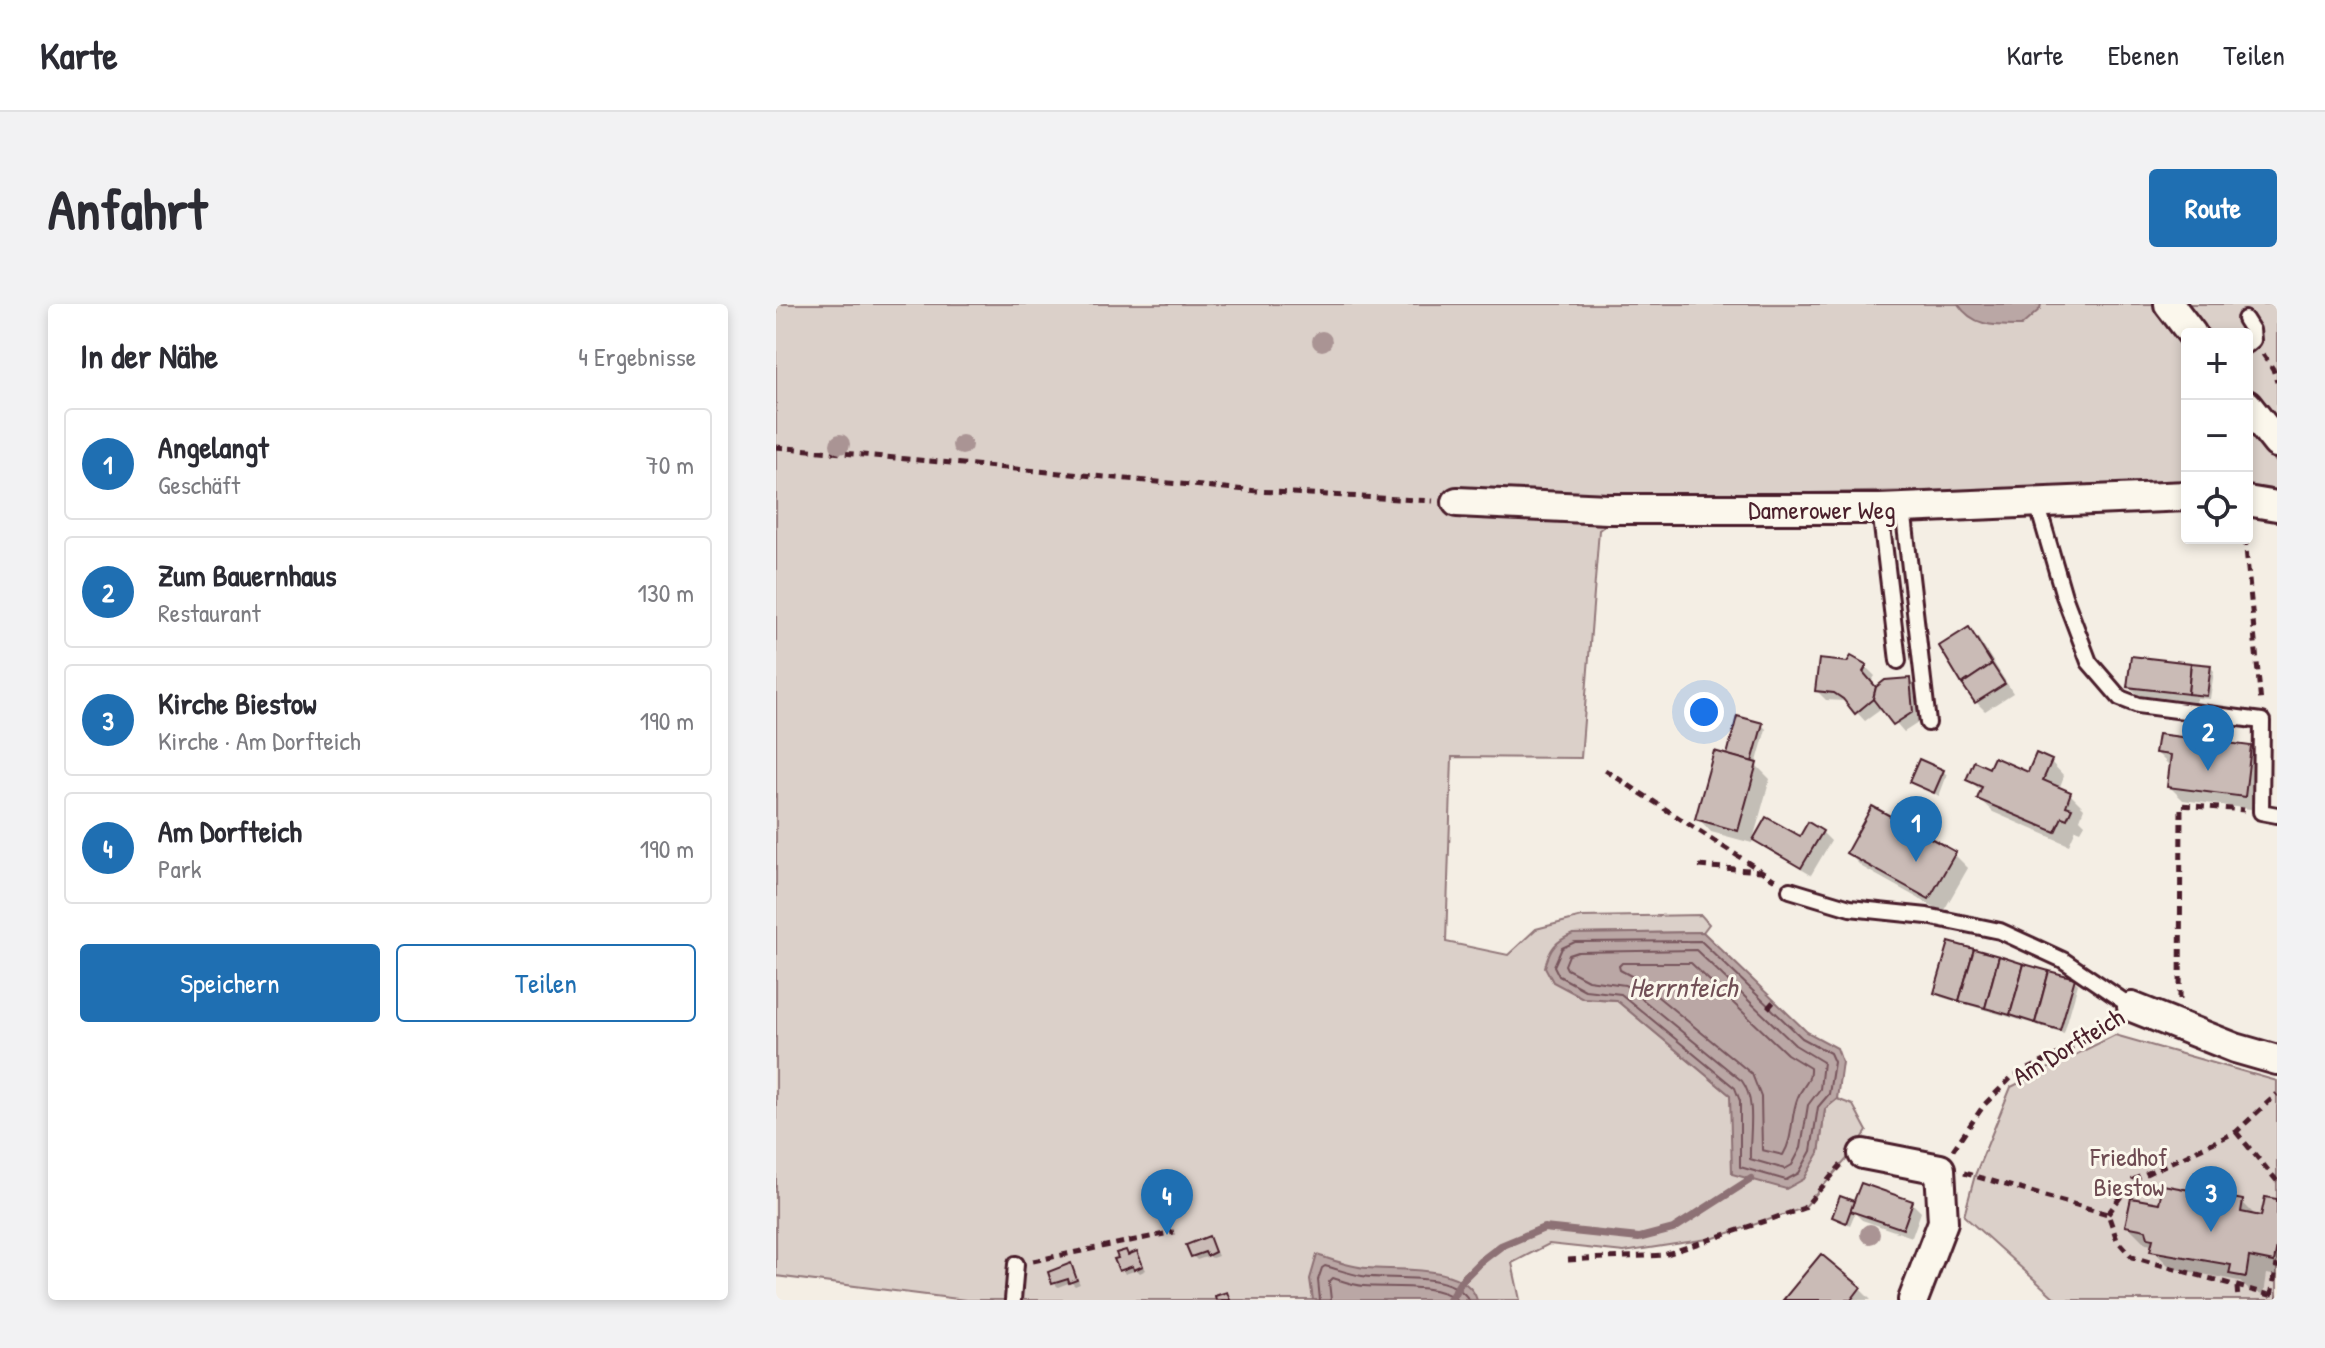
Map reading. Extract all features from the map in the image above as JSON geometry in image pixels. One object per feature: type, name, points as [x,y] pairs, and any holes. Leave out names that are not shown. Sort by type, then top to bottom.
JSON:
[{"type":"street","points":[[2169,304],[2187,328]]},
{"type":"street","points":[[2253,413],[2277,443]]},
{"type":"street","name":"Damerower Weg","points":[[1457,502],[1608,509],[1892,509],[2181,496]]},
{"type":"street","points":[[2253,502],[2277,506]]},
{"type":"street","name":"Am Dorfteich","points":[[2132,1007],[2235,1048],[2277,1060]]},
{"type":"street","points":[[1863,1154],[1953,1171],[1943,1222],[1913,1300]]},
{"type":"lane","points":[[2245,319],[2251,328]]},
{"type":"lane","points":[[2037,503],[2064,596],[2089,662],[2120,698],[2138,705],[2262,721],[2261,812],[2277,815]]},
{"type":"lane","points":[[1892,509],[1898,661]]},
{"type":"lane","points":[[1892,509],[1928,723]]},
{"type":"lane","points":[[1790,890],[1850,908],[1927,916],[2000,931],[2063,960],[2132,1007]]},
{"type":"lane","points":[[1013,1300],[1016,1264]]},
{"type":"path","points":[[2253,346],[2273,369],[2277,382]]},
{"type":"path","points":[[776,447],[1257,491],[1457,502]]},
{"type":"path","points":[[2246,544],[2262,721]]},
{"type":"path","points":[[1605,770],[1790,890]]},
{"type":"path","points":[[2180,1026],[2181,805],[2261,812]]},
{"type":"path","points":[[1699,866],[1761,871]]},
{"type":"path","points":[[1768,1008],[1775,1000]]},
{"type":"path","name":"Am Dorfteich","points":[[1953,1171],[1984,1105],[2011,1078],[2094,1036],[2132,1007]]},
{"type":"path","points":[[2108,1214],[2133,1180],[2236,1132],[2277,1094]]},
{"type":"path","points":[[2236,1132],[2277,1181]]},
{"type":"path","points":[[1568,1260],[1664,1255],[1804,1208],[1853,1152],[1863,1154]]},
{"type":"path","points":[[1953,1171],[2108,1214]]},
{"type":"path","points":[[2108,1214],[2117,1240],[2132,1257],[2274,1296],[2277,1264]]},
{"type":"path","points":[[1016,1264],[1174,1232]]},
{"type":"path","points":[[2237,1287],[2238,1300]]},
{"type":"green space","points":[[776,304],[2161,304],[2181,336],[2181,486],[1644,496],[1599,530],[1581,758],[1452,757],[1446,942],[1508,955],[1536,929],[1582,917],[1701,915],[1709,924],[1703,932],[1573,934],[1583,998],[1616,1000],[1730,1095],[1732,1102],[1819,1153],[1825,1109],[1837,1099],[1853,1105],[1867,1131],[1853,1152],[1804,1208],[1714,1238],[1624,1252],[1549,1244],[1512,1263],[1520,1300],[966,1300],[776,1276]]},
{"type":"green space","points":[[2186,304],[2277,304],[2277,422],[2253,393],[2253,328],[2204,328]]},
{"type":"green space","points":[[2253,434],[2277,463],[2277,496],[2253,493]]},
{"type":"green space","name":"Friedhof Biestow","points":[[2115,1035],[2277,1081],[2277,1300],[2057,1300],[1964,1216],[1975,1175],[2011,1087]]},
{"type":"water","points":[[1958,304],[2041,304],[2040,309],[2021,326],[1978,321]]},
{"type":"water","name":"Herrnteich","points":[[1703,932],[1807,1032],[1837,1048],[1842,1062],[1837,1099],[1825,1109],[1819,1153],[1804,1179],[1786,1189],[1732,1174],[1730,1095],[1616,1000],[1583,998],[1553,982],[1545,967],[1554,946],[1573,934]]},
{"type":"water","points":[[1317,1255],[1361,1267],[1445,1274],[1470,1288],[1477,1300],[1313,1300],[1310,1279]]},
{"type":"building","points":[[1969,627],[1992,664],[1962,684],[1939,646]]},
{"type":"building","points":[[1851,656],[1867,665],[1863,672],[1876,687],[1873,699],[1855,714],[1834,693],[1815,691],[1819,659],[1847,662]]},
{"type":"building","points":[[2131,656],[2191,663],[2188,694],[2127,687]]},
{"type":"building","points":[[2191,663],[2211,665],[2207,696],[2188,694]]},
{"type":"building","points":[[1992,664],[2005,684],[1975,703],[1962,684]]},
{"type":"building","points":[[1910,678],[1913,712],[1893,725],[1873,699],[1876,687],[1885,680]]},
{"type":"building","points":[[1737,716],[1763,723],[1752,762],[1727,755]]},
{"type":"building","points":[[2158,734],[2251,746],[2245,797],[2167,787],[2171,755],[2155,753]]},
{"type":"building","points":[[1714,751],[1757,763],[1738,831],[1695,819]]},
{"type":"building","points":[[2036,753],[2052,760],[2043,780],[2071,792],[2066,806],[2072,808],[2067,819],[2062,817],[2055,832],[1977,799],[1982,787],[1966,780],[1974,761],[1989,768],[1994,757],[2028,772]]},
{"type":"building","points":[[1919,759],[1944,770],[1934,793],[1909,782]]},
{"type":"building","points":[[1872,806],[1956,852],[1929,899],[1846,853]]},
{"type":"building","points":[[1766,817],[1800,836],[1808,822],[1823,831],[1801,868],[1753,840]]},
{"type":"building","points":[[1949,942],[1974,949],[1959,1001],[1934,993]]},
{"type":"building","points":[[1974,949],[1999,956],[1985,1008],[1959,1001]]},
{"type":"building","points":[[1999,956],[2024,964],[2010,1015],[1985,1008]]},
{"type":"building","points":[[2024,964],[2049,971],[2035,1023],[2010,1015]]},
{"type":"building","points":[[2049,971],[2075,978],[2060,1030],[2035,1023]]},
{"type":"building","points":[[1861,1183],[1913,1201],[1903,1229],[1850,1211]]},
{"type":"building","points":[[2163,1185],[2243,1200],[2241,1212],[2261,1216],[2265,1197],[2277,1199],[2274,1262],[2249,1257],[2246,1277],[2229,1274],[2231,1265],[2150,1251],[2153,1239],[2148,1238],[2146,1230],[2125,1226],[2131,1198],[2159,1203]]},
{"type":"building","points":[[1840,1196],[1854,1201],[1846,1223],[1832,1217]]},
{"type":"building","points":[[1209,1236],[1215,1252],[1191,1257],[1186,1245]]},
{"type":"building","points":[[1126,1250],[1128,1255],[1137,1251],[1143,1266],[1119,1271],[1114,1259],[1118,1258],[1116,1253]]},
{"type":"building","points":[[1821,1254],[1861,1287],[1851,1300],[1783,1300]]},
{"type":"building","points":[[1071,1263],[1077,1280],[1069,1283],[1068,1279],[1052,1284],[1048,1272]]},
{"type":"building","points":[[1227,1292],[1230,1300],[1216,1300],[1215,1296]]},
{"type":"waterway","points":[[1450,1300],[1462,1280],[1480,1262],[1501,1246],[1544,1228],[1639,1238],[1673,1229],[1751,1179]]},
{"type":"place","name":"Zum Bauernhaus","points":[[2208,771]]},
{"type":"place","name":"Angelangt","points":[[1916,862]]},
{"type":"place","name":"Kirche Biestow","points":[[2211,1232]]},
{"type":"place","name":"Am Dorfteich","points":[[1167,1235]]}]
